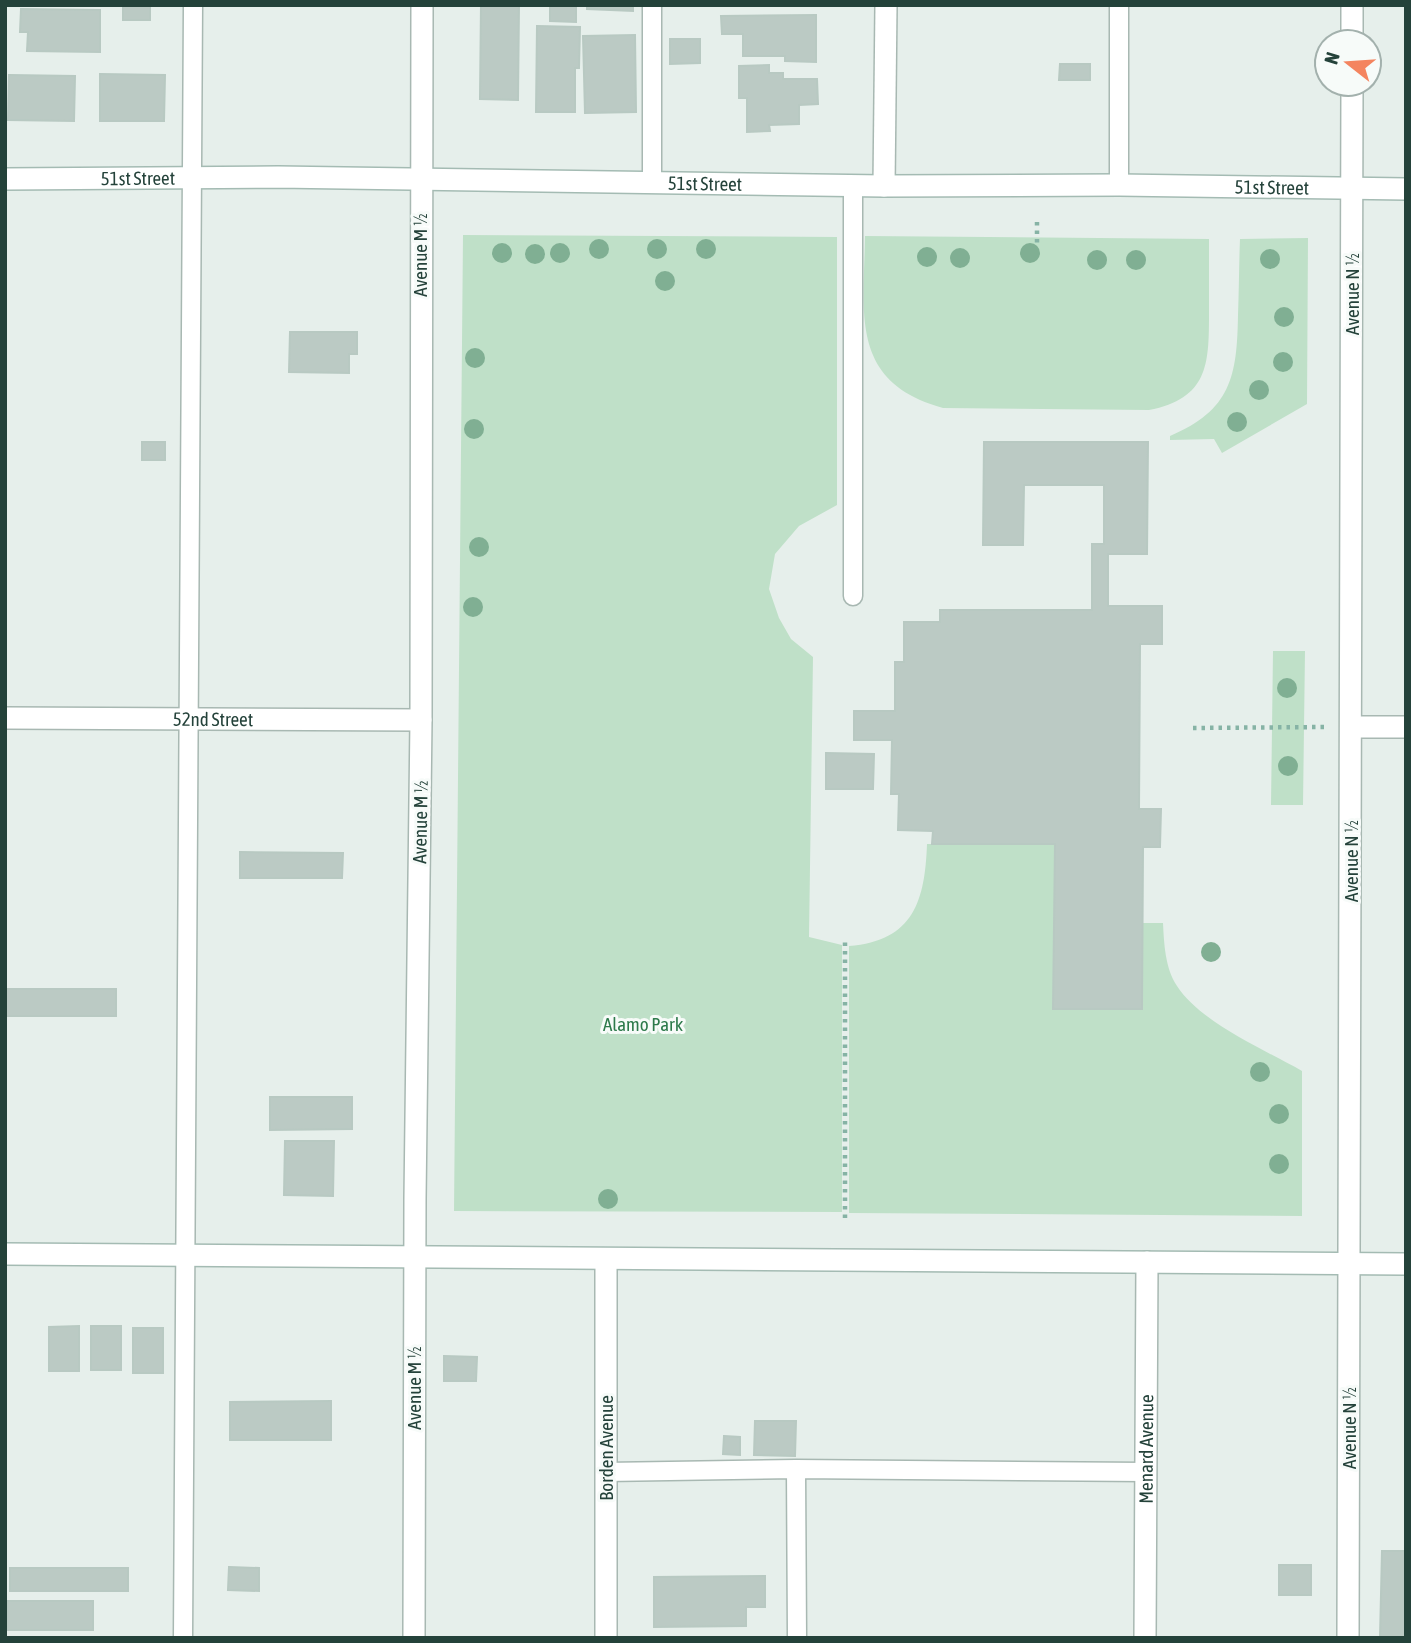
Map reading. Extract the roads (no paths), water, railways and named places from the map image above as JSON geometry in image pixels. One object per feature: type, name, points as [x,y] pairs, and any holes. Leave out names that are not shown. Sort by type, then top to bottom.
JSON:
[{"type":"street","name":"Avenue M ½","points":[[414,1638],[414,1257],[421,720],[422,5]]},
{"type":"street","points":[[884,186],[886,5]]},
{"type":"street","points":[[1352,5],[1352,28]]},
{"type":"street","name":"Avenue N ½","points":[[1348,1638],[1352,98]]},
{"type":"street","name":"51st Street","points":[[5,179],[278,177],[884,186],[1119,185],[1406,189]]},
{"type":"street","name":"52nd Street","points":[[5,718],[421,720]]},
{"type":"street","points":[[1351,727],[1406,727]]},
{"type":"street","points":[[5,1254],[1406,1264]]},
{"type":"street","name":"Borden Avenue","points":[[606,1259],[606,1638]]},
{"type":"street","name":"Menard Avenue","points":[[1145,1638],[1147,1262]]},
{"type":"lane","points":[[183,1638],[193,5]]},
{"type":"lane","points":[[652,5],[652,182]]},
{"type":"lane","points":[[1119,5],[1119,185]]},
{"type":"lane","points":[[853,185],[853,596]]},
{"type":"lane","points":[[796,1469],[797,1638]]},
{"type":"lane","points":[[606,1472],[796,1469],[1146,1472]]},
{"type":"park label","name":"Alamo Park","points":[[643,1024]]}]
